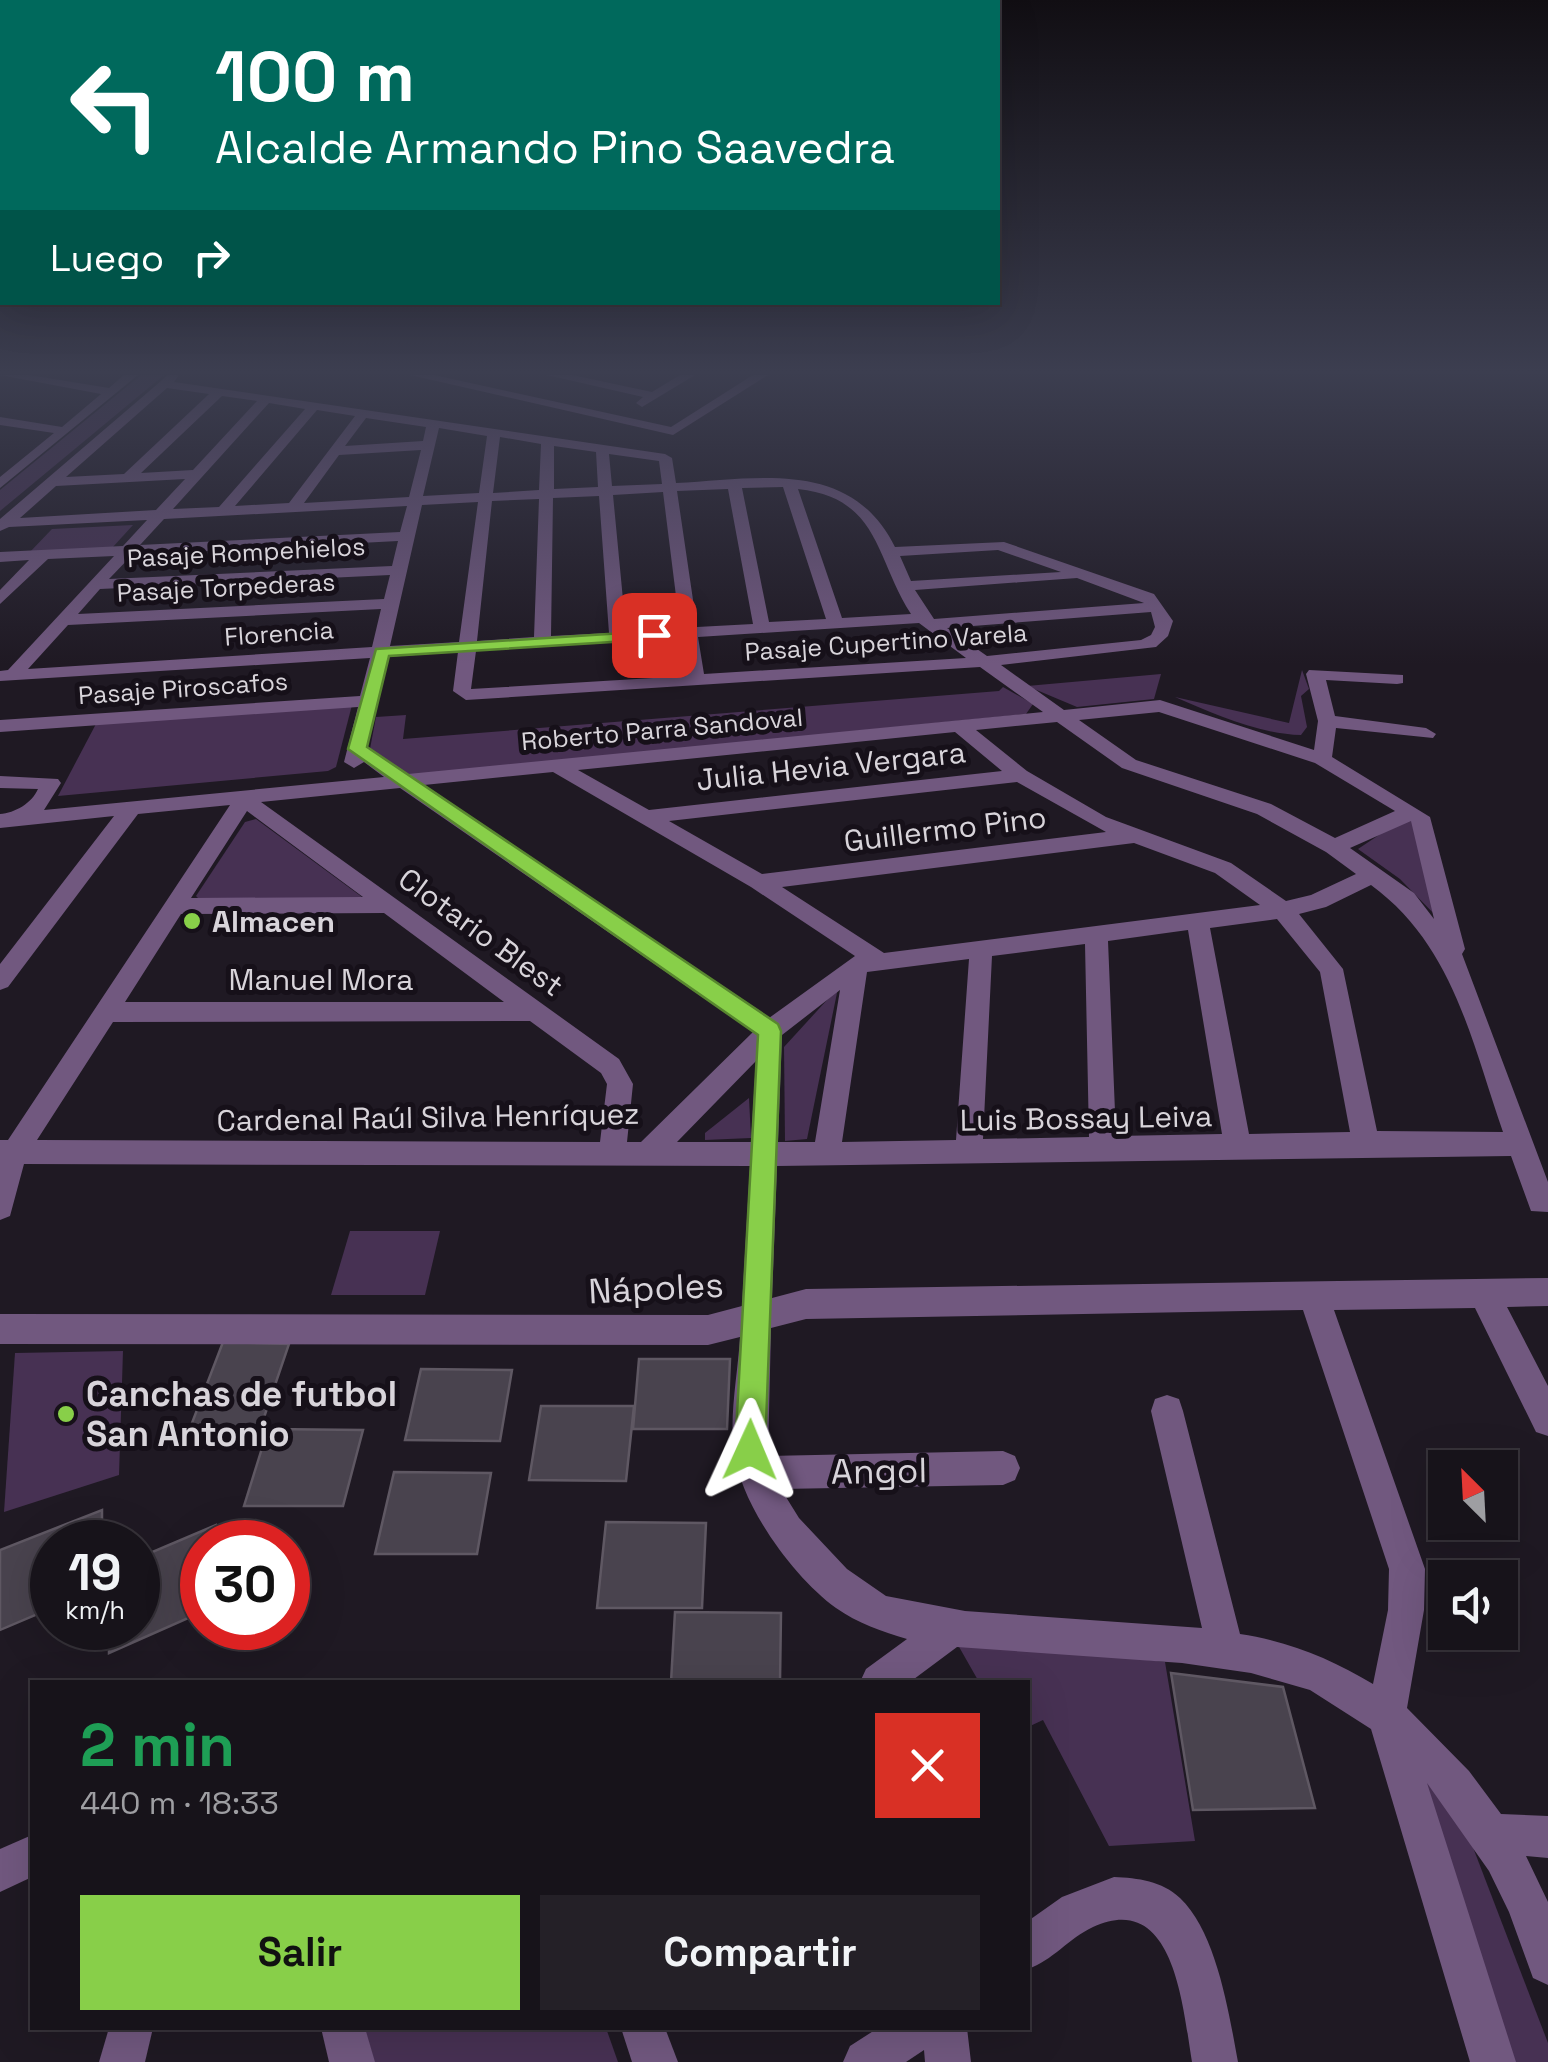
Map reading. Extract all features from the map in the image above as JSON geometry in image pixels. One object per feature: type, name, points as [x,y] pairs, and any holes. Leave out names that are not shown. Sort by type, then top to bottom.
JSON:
[{"type":"street","points":[[1,524],[63,471]]},
{"type":"street","points":[[128,478],[135,471]]},
{"type":"street","points":[[6,675],[198,471]]},
{"type":"street","points":[[224,511],[258,471]]},
{"type":"street","points":[[293,508],[320,471]]},
{"type":"street","points":[[348,788],[422,471]]},
{"type":"street","points":[[466,648],[488,471]]},
{"type":"street","points":[[542,642],[546,471]]},
{"type":"street","points":[[606,471],[618,638]]},
{"type":"street","points":[[666,471],[696,681]]},
{"type":"street","points":[[0,484],[7,472]]},
{"type":"street","points":[[51,482],[195,474]]},
{"type":"street","points":[[1,524],[734,484],[790,483],[834,492],[860,505],[874,518],[925,621],[1129,764],[1264,809],[1334,847],[1406,899],[1456,964]]},
{"type":"street","points":[[790,483],[836,624]]},
{"type":"street","points":[[734,484],[762,628]]},
{"type":"street","points":[[0,557],[408,536]]},
{"type":"street","points":[[890,552],[999,546],[1148,597],[1157,607]]},
{"type":"street","points":[[0,599],[43,555]]},
{"type":"street","name":"Pasaje Rompehielos","points":[[93,585],[400,570]]},
{"type":"street","points":[[905,586],[1085,575]]},
{"type":"street","name":"Pasaje Torpederas","points":[[61,620],[393,604]]},
{"type":"street","name":"Florencia","points":[[6,675],[1157,607]]},
{"type":"street","name":"Pasaje Cupertino Varela","points":[[466,648],[462,691],[480,695],[982,662],[1154,643],[1163,633],[1164,621],[1157,607]]},
{"type":"street","points":[[1322,760],[1326,721],[1315,674],[1397,678]]},
{"type":"street","name":"Pasaje Piroscafos","points":[[0,726],[370,701]]},
{"type":"street","name":"Roberto Parra Sandoval","points":[[8,820],[1168,707],[1322,760],[1412,812]]},
{"type":"street","points":[[1326,721],[1426,734]]},
{"type":"street","points":[[962,728],[1020,776],[1099,822],[1223,868],[1284,910],[1332,969],[1366,1143]]},
{"type":"street","points":[[357,749],[770,1031],[767,1154],[750,1428],[755,1474],[779,1523],[850,1596],[898,1618],[951,1628],[1226,1652],[1284,1662],[1324,1679],[1386,1716],[1432,1758],[1489,1834],[1522,1890],[1548,1963]]},
{"type":"street","points":[[558,766],[759,882],[867,962],[1284,910],[1318,902],[1374,874]]},
{"type":"street","name":"Julia Hevia Vergara","points":[[649,817],[1020,776]]},
{"type":"street","points":[[0,782],[51,783],[43,801],[8,820],[0,837]]},
{"type":"street","points":[[0,1208],[8,1152],[107,1012],[244,799]]},
{"type":"street","name":"Clotario Blest","points":[[244,799],[615,1072],[620,1084],[613,1150]]},
{"type":"street","points":[[0,981],[131,809]]},
{"type":"street","points":[[1334,847],[1412,812],[1420,817],[1456,964],[1542,1202]]},
{"type":"street","name":"Guillermo Pino","points":[[759,882],[1138,836]]},
{"type":"street","points":[[175,906],[389,905]]},
{"type":"street","points":[[1198,922],[1238,1149]]},
{"type":"street","points":[[1096,933],[1103,1150]]},
{"type":"street","points":[[969,1153],[980,947]]},
{"type":"street","points":[[827,1154],[867,962]]},
{"type":"street","name":"Cardenal Raúl Silva Henríquez","points":[[8,1152],[651,1150],[770,1031],[867,962]]},
{"type":"street","name":"Manuel Mora","points":[[107,1012],[534,1011]]},
{"type":"street","name":"Luis Bossay Leiva","points":[[651,1150],[827,1154],[1238,1149],[1366,1143],[1521,1144]]},
{"type":"street","points":[[1483,1292],[1548,1420]]},
{"type":"street","name":"Nápoles","points":[[0,1329],[708,1330],[806,1304],[1548,1292]]},
{"type":"street","points":[[1312,1294],[1407,1568],[1406,1610],[1386,1716],[1493,2062]]},
{"type":"street","points":[[1167,1411],[1226,1652]]},
{"type":"street","name":"Angol","points":[[755,1474],[1003,1468]]},
{"type":"street","points":[[883,1680],[951,1628]]},
{"type":"street","points":[[1489,1834],[1548,1837]]},
{"type":"street","points":[[0,1871],[30,1857]]},
{"type":"street","points":[[1030,1947],[1076,1913],[1101,1902],[1133,1898],[1159,1908],[1177,1925],[1195,1961],[1215,2062]]},
{"type":"street","points":[[122,2062],[130,2030]]},
{"type":"street","points":[[344,2030],[352,2062]]},
{"type":"street","points":[[644,2030],[655,2062]]},
{"type":"street","points":[[866,2062],[915,2030]]},
{"type":"street","points":[[945,2030],[948,2062]]},
{"type":"shaded area","points":[[23,471],[48,471],[0,511],[0,490]]},
{"type":"shaded area","points":[[133,525],[112,548],[29,553],[52,529]]},
{"type":"shaded area","points":[[1302,670],[1309,689],[1301,696],[1307,727],[1301,735],[1253,727],[1175,697],[1289,723]]},
{"type":"shaded area","points":[[1161,674],[1154,699],[1077,707],[1027,686]]},
{"type":"shaded area","points":[[1003,687],[1033,704],[1026,714],[406,776],[369,754],[376,717],[406,715],[403,739],[999,691]]},
{"type":"shaded area","points":[[352,705],[336,767],[328,771],[58,796],[97,722]]},
{"type":"shaded area","points":[[1406,817],[1417,823],[1441,921],[1400,879],[1358,849]]},
{"type":"shaded area","points":[[256,819],[362,897],[353,902],[200,900],[196,896],[245,822]]},
{"type":"shaded area","points":[[838,988],[807,1139],[785,1141],[784,1047]]},
{"type":"shaded area","points":[[749,1098],[751,1138],[705,1140],[705,1133]]},
{"type":"shaded area","points":[[350,1231],[440,1231],[425,1295],[331,1295]]},
{"type":"shaded area","name":"Canchas de futbol San Antonio","points":[[123,1351],[119,1475],[4,1512],[15,1353]]},
{"type":"shaded area","points":[[954,1638],[1165,1662],[1195,1841],[1109,1846],[1043,1720],[1030,1726],[1030,1680],[978,1680]]},
{"type":"shaded area","points":[[1405,1745],[1469,1837],[1548,2043],[1548,2062],[1512,2062]]},
{"type":"shaded area","points":[[364,2030],[607,2030],[618,2062],[372,2062]]},
{"type":"building","points":[[223,1342],[289,1344],[257,1438],[187,1436]]},
{"type":"building","points":[[639,1359],[730,1359],[727,1429],[633,1429]]},
{"type":"building","points":[[421,1369],[512,1370],[500,1441],[405,1440]]},
{"type":"building","points":[[541,1406],[634,1406],[626,1481],[529,1480]]},
{"type":"building","points":[[268,1429],[363,1430],[343,1506],[244,1506]]},
{"type":"building","points":[[394,1472],[491,1473],[477,1554],[375,1554]]},
{"type":"building","points":[[102,1510],[102,1520],[76,1520]]},
{"type":"building","points":[[606,1522],[706,1523],[702,1608],[597,1608]]},
{"type":"building","points":[[30,1538],[30,1617],[0,1630],[0,1550]]},
{"type":"building","points":[[180,1540],[180,1622],[160,1631],[160,1549]]},
{"type":"building","points":[[675,1612],[781,1613],[780,1680],[671,1680]]},
{"type":"building","points":[[1171,1673],[1283,1687],[1315,1808],[1193,1810]]},
{"type":"place","name":"Almacen","points":[[192,921]]},
{"type":"place","name":"Canchas de futbol San Antonio","points":[[66,1414]]},
{"type":"route","points":[[654,635],[382,652],[357,749],[770,1031],[750,1450]]}]
